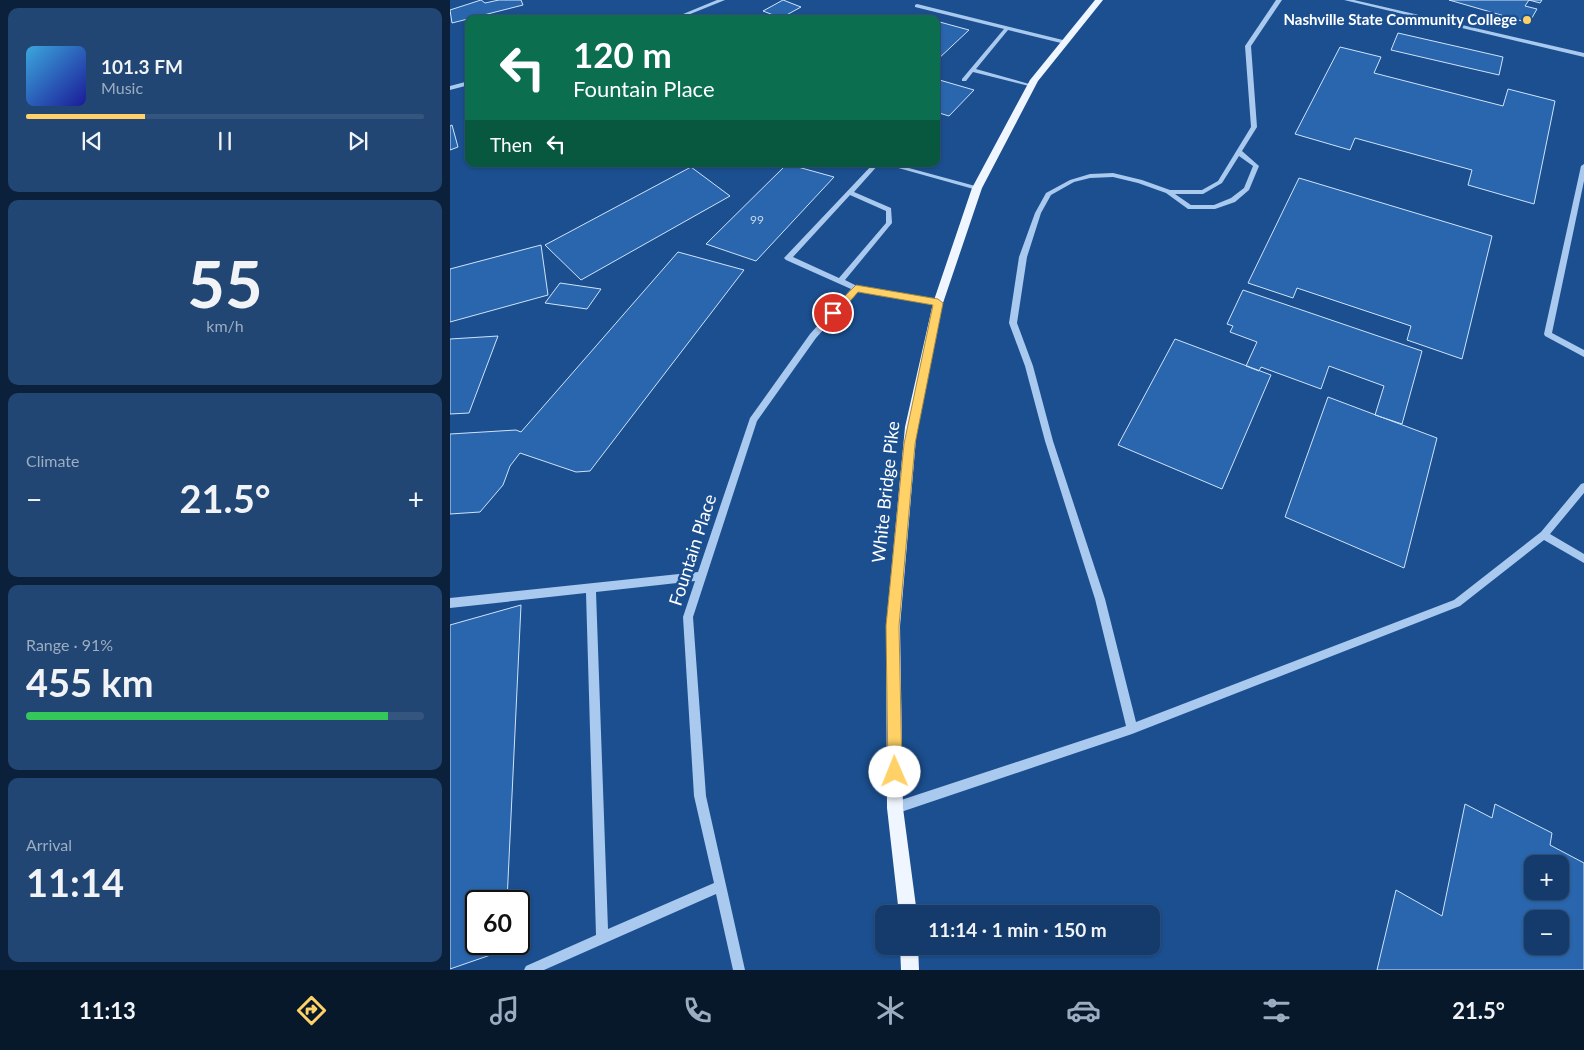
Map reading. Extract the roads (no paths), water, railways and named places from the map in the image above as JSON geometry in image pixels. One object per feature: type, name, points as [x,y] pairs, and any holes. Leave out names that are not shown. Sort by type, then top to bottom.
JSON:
[{"type":"main road","name":"White Bridge Pike","points":[[907,905],[895,808],[893,626],[911,427],[938,303],[977,188],[1031,86],[1099,0]]},
{"type":"main road","points":[[909,955],[910,970]]},
{"type":"street","points":[[683,15],[722,0]]},
{"type":"street","points":[[1169,192],[1203,192],[1220,182],[1254,127],[1248,46],[1279,0]]},
{"type":"street","points":[[1347,0],[1584,55]]},
{"type":"street","points":[[917,6],[1065,42]]},
{"type":"street","points":[[964,80],[1007,28]]},
{"type":"street","points":[[972,70],[1031,86]]},
{"type":"street","points":[[450,88],[465,84]]},
{"type":"street","points":[[1132,729],[1100,599],[1049,441],[1029,366],[1013,323],[1022,257],[1038,213],[1048,194],[1072,181],[1090,176],[1113,175],[1140,181],[1169,192],[1190,208],[1215,207],[1234,200],[1246,189],[1256,166],[1239,152]]},
{"type":"street","points":[[1584,166],[1548,334],[1584,354]]},
{"type":"street","points":[[873,167],[788,258],[856,288],[938,303]]},
{"type":"street","points":[[905,167],[977,188]]},
{"type":"street","points":[[840,281],[889,223],[888,210],[849,192]]},
{"type":"street","name":"Fountain Place","points":[[739,970],[700,796],[688,617],[753,420],[813,336],[856,288]]},
{"type":"street","points":[[895,808],[1132,729],[1457,603],[1544,535],[1584,487]]},
{"type":"street","points":[[1544,535],[1584,559]]},
{"type":"street","points":[[450,603],[701,576]]},
{"type":"street","points":[[591,588],[602,938]]},
{"type":"street","points":[[530,970],[720,886]]},
{"type":"place","name":"Nashville State Community College","points":[[1527,20]]}]
